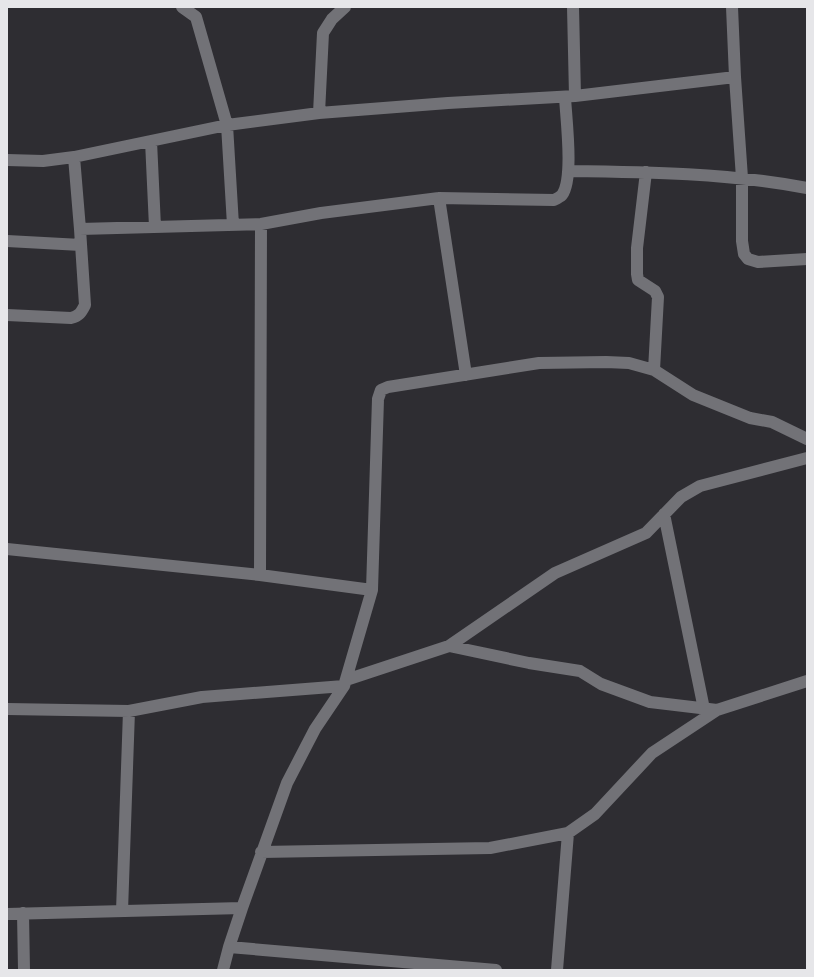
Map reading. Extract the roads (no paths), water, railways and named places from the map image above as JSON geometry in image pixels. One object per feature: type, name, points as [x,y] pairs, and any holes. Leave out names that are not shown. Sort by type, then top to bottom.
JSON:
[{"type":"street","points":[[182,7],[196,17],[227,125],[233,225]]},
{"type":"street","points":[[319,113],[323,33],[332,19],[345,7]]},
{"type":"street","points":[[80,229],[261,224],[321,213],[439,198],[554,200],[561,195],[566,186],[568,171],[573,7]]},
{"type":"street","points":[[732,7],[742,178],[742,241],[744,254],[748,259],[758,262],[807,259]]},
{"type":"street","points":[[7,160],[43,161],[74,158],[227,125],[319,113],[448,103],[570,96],[735,77]]},
{"type":"street","points":[[151,141],[154,227]]},
{"type":"street","points":[[7,315],[71,318],[81,313],[85,305],[74,158]]},
{"type":"street","points":[[568,171],[691,174],[742,178],[807,188]]},
{"type":"street","points":[[646,172],[636,261],[638,280],[655,291],[658,296],[654,370]]},
{"type":"street","points":[[439,198],[466,375]]},
{"type":"street","points":[[260,575],[261,224]]},
{"type":"street","points":[[7,241],[81,244]]},
{"type":"street","points":[[223,970],[242,908],[286,783],[315,729],[345,683],[372,590],[378,399],[381,390],[388,387],[539,363],[629,363],[654,370],[693,395],[750,418],[772,422],[807,439]]},
{"type":"street","points":[[7,710],[129,711],[202,697],[345,683],[449,646],[555,573],[646,533],[681,497],[700,486],[807,458]]},
{"type":"street","points":[[664,514],[704,709]]},
{"type":"street","points":[[7,550],[260,575],[372,590]]},
{"type":"street","points":[[449,646],[529,663],[580,671],[601,684],[650,702],[717,710]]},
{"type":"street","points":[[261,852],[490,848],[568,833],[595,814],[652,753],[717,710],[807,681]]},
{"type":"street","points":[[122,911],[129,711]]},
{"type":"street","points":[[557,970],[568,833]]},
{"type":"street","points":[[7,914],[242,908]]},
{"type":"street","points":[[23,913],[24,970]]},
{"type":"street","points":[[229,947],[496,970]]}]
